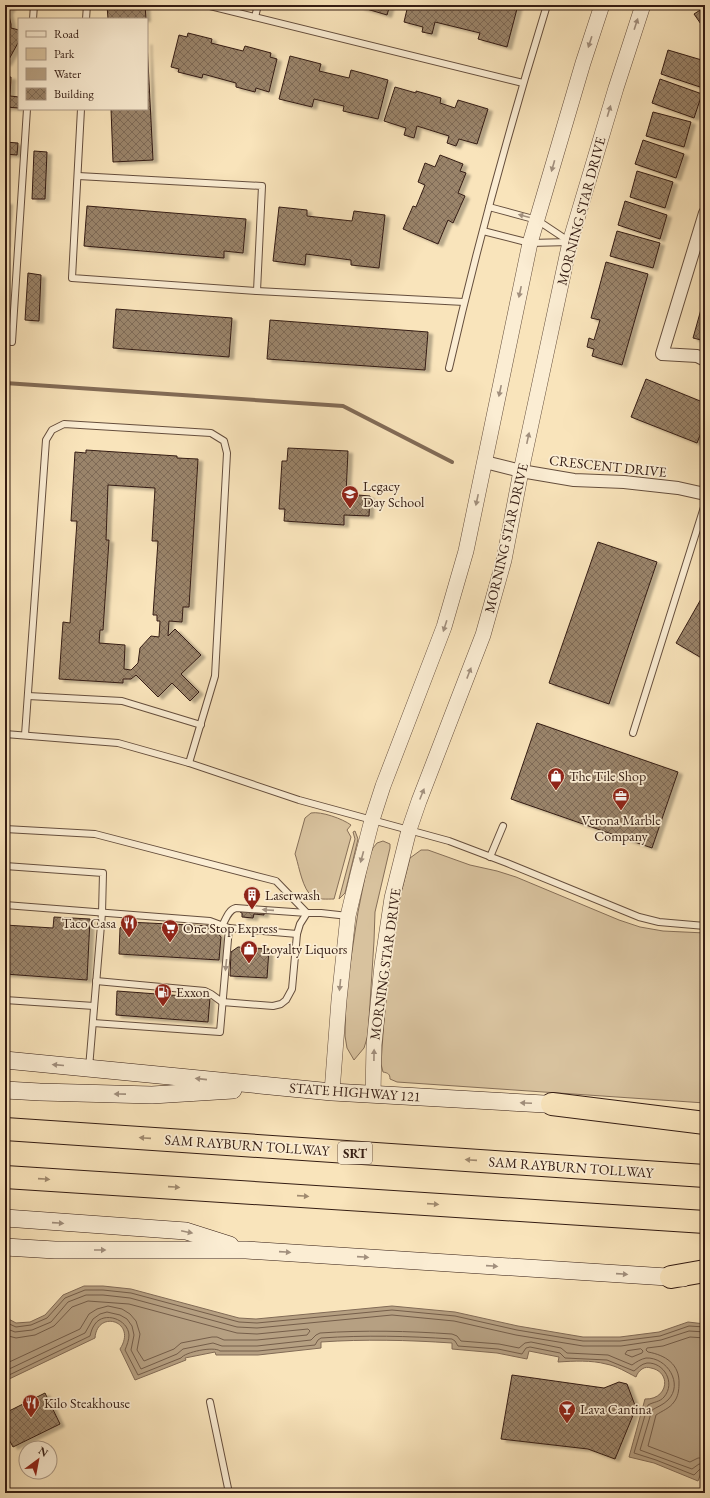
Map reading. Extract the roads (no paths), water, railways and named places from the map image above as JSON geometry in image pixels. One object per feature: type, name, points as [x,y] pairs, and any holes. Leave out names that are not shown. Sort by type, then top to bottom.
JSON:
[{"type":"highway","points":[[552,1104],[705,1123]]},
{"type":"highway","name":"SAM RAYBURN TOLLWAY","points":[[5,1129],[705,1176]]},
{"type":"highway","points":[[5,1176],[705,1222]]},
{"type":"highway","points":[[671,1277],[705,1271]]},
{"type":"main road","name":"STATE HIGHWAY 121","points":[[5,1060],[332,1092],[705,1114]]},
{"type":"main road","points":[[5,1090],[152,1095],[285,1087]]},
{"type":"main road","points":[[5,1218],[186,1231],[246,1250]]},
{"type":"main road","points":[[5,1247],[55,1250],[246,1250],[705,1279]]},
{"type":"street","points":[[332,1092],[339,1000],[348,916],[372,820],[383,786],[444,628],[466,551],[530,243],[583,63],[602,5]]},
{"type":"street","name":"MORNING STAR DRIVE","points":[[373,1094],[374,1045],[382,965],[392,898],[409,830],[419,800],[483,635],[504,560],[521,471],[570,242],[642,5]]},
{"type":"street","points":[[705,217],[662,354],[697,356],[705,360]]},
{"type":"street","name":"CRESCENT DRIVE","points":[[485,462],[521,471],[574,480],[624,482],[678,488],[705,494]]},
{"type":"lane","points":[[33,18],[34,5]]},
{"type":"lane","points":[[86,18],[87,5]]},
{"type":"lane","points":[[206,5],[523,83]]},
{"type":"lane","points":[[255,17],[258,5]]},
{"type":"lane","points":[[449,368],[464,302],[489,207],[523,83],[547,5]]},
{"type":"lane","points":[[5,341],[12,342],[27,110]]},
{"type":"lane","points":[[81,110],[72,278],[257,291],[464,302]]},
{"type":"lane","points":[[78,176],[262,186],[257,291]]},
{"type":"lane","points":[[489,207],[537,220],[570,242]]},
{"type":"lane","points":[[483,231],[530,243],[570,242]]},
{"type":"lane","points":[[25,735],[46,440],[52,430],[64,424],[211,434],[224,441],[227,453],[215,676],[189,763]]},
{"type":"lane","points":[[633,733],[705,504]]},
{"type":"lane","points":[[28,696],[122,701],[200,725]]},
{"type":"lane","points":[[5,734],[118,743],[189,763],[299,800],[449,842],[507,863],[639,917],[659,922],[705,926]]},
{"type":"lane","points":[[490,857],[503,826]]},
{"type":"lane","points":[[5,829],[95,834],[276,881],[307,913]]},
{"type":"lane","points":[[5,866],[103,873],[102,913],[89,1068]]},
{"type":"lane","points":[[5,905],[210,921],[230,928],[297,934]]},
{"type":"lane","points":[[222,926],[229,912],[236,908],[348,916]]},
{"type":"lane","points":[[96,981],[205,991],[222,1002],[273,1006],[281,1004],[286,1000],[292,989],[297,934],[300,924],[307,913]]},
{"type":"lane","points":[[93,1023],[220,1032],[230,928]]},
{"type":"lane","points":[[5,1000],[94,1006]]},
{"type":"lane","points":[[210,1402],[229,1493]]},
{"type":"water","points":[[84,1286],[103,1286],[131,1289],[239,1318],[256,1319],[392,1306],[455,1312],[518,1326],[583,1337],[620,1337],[659,1332],[688,1322],[705,1324],[705,1474],[701,1473],[698,1481],[654,1463],[629,1457],[645,1399],[653,1398],[663,1391],[664,1380],[658,1371],[646,1367],[639,1372],[636,1377],[610,1365],[588,1361],[558,1362],[559,1357],[529,1351],[527,1359],[497,1353],[452,1349],[452,1343],[386,1340],[321,1342],[321,1348],[258,1355],[216,1355],[215,1352],[185,1358],[186,1360],[135,1380],[120,1349],[124,1339],[124,1331],[121,1326],[115,1322],[109,1321],[102,1324],[97,1329],[95,1338],[5,1381],[5,1317],[16,1323],[30,1322],[45,1315],[63,1295]]},
{"type":"waterway","points":[[5,383],[343,406],[452,462]]},
{"type":"place","name":"Legacy Day School","points":[[350,509]]},
{"type":"place","name":"The Tile Shop","points":[[556,791]]},
{"type":"place","name":"Verona Marble Company","points":[[621,811]]},
{"type":"place","name":"Laserwash","points":[[252,910]]},
{"type":"place","name":"Taco Casa","points":[[129,938]]},
{"type":"place","name":"One Stop Express","points":[[170,943]]},
{"type":"place","name":"Loyalty Liquors","points":[[249,964]]},
{"type":"place","name":"Exxon","points":[[163,1007]]},
{"type":"place","name":"Kilo Steakhouse","points":[[31,1418]]},
{"type":"place","name":"Lava Cantina","points":[[567,1424]]}]
